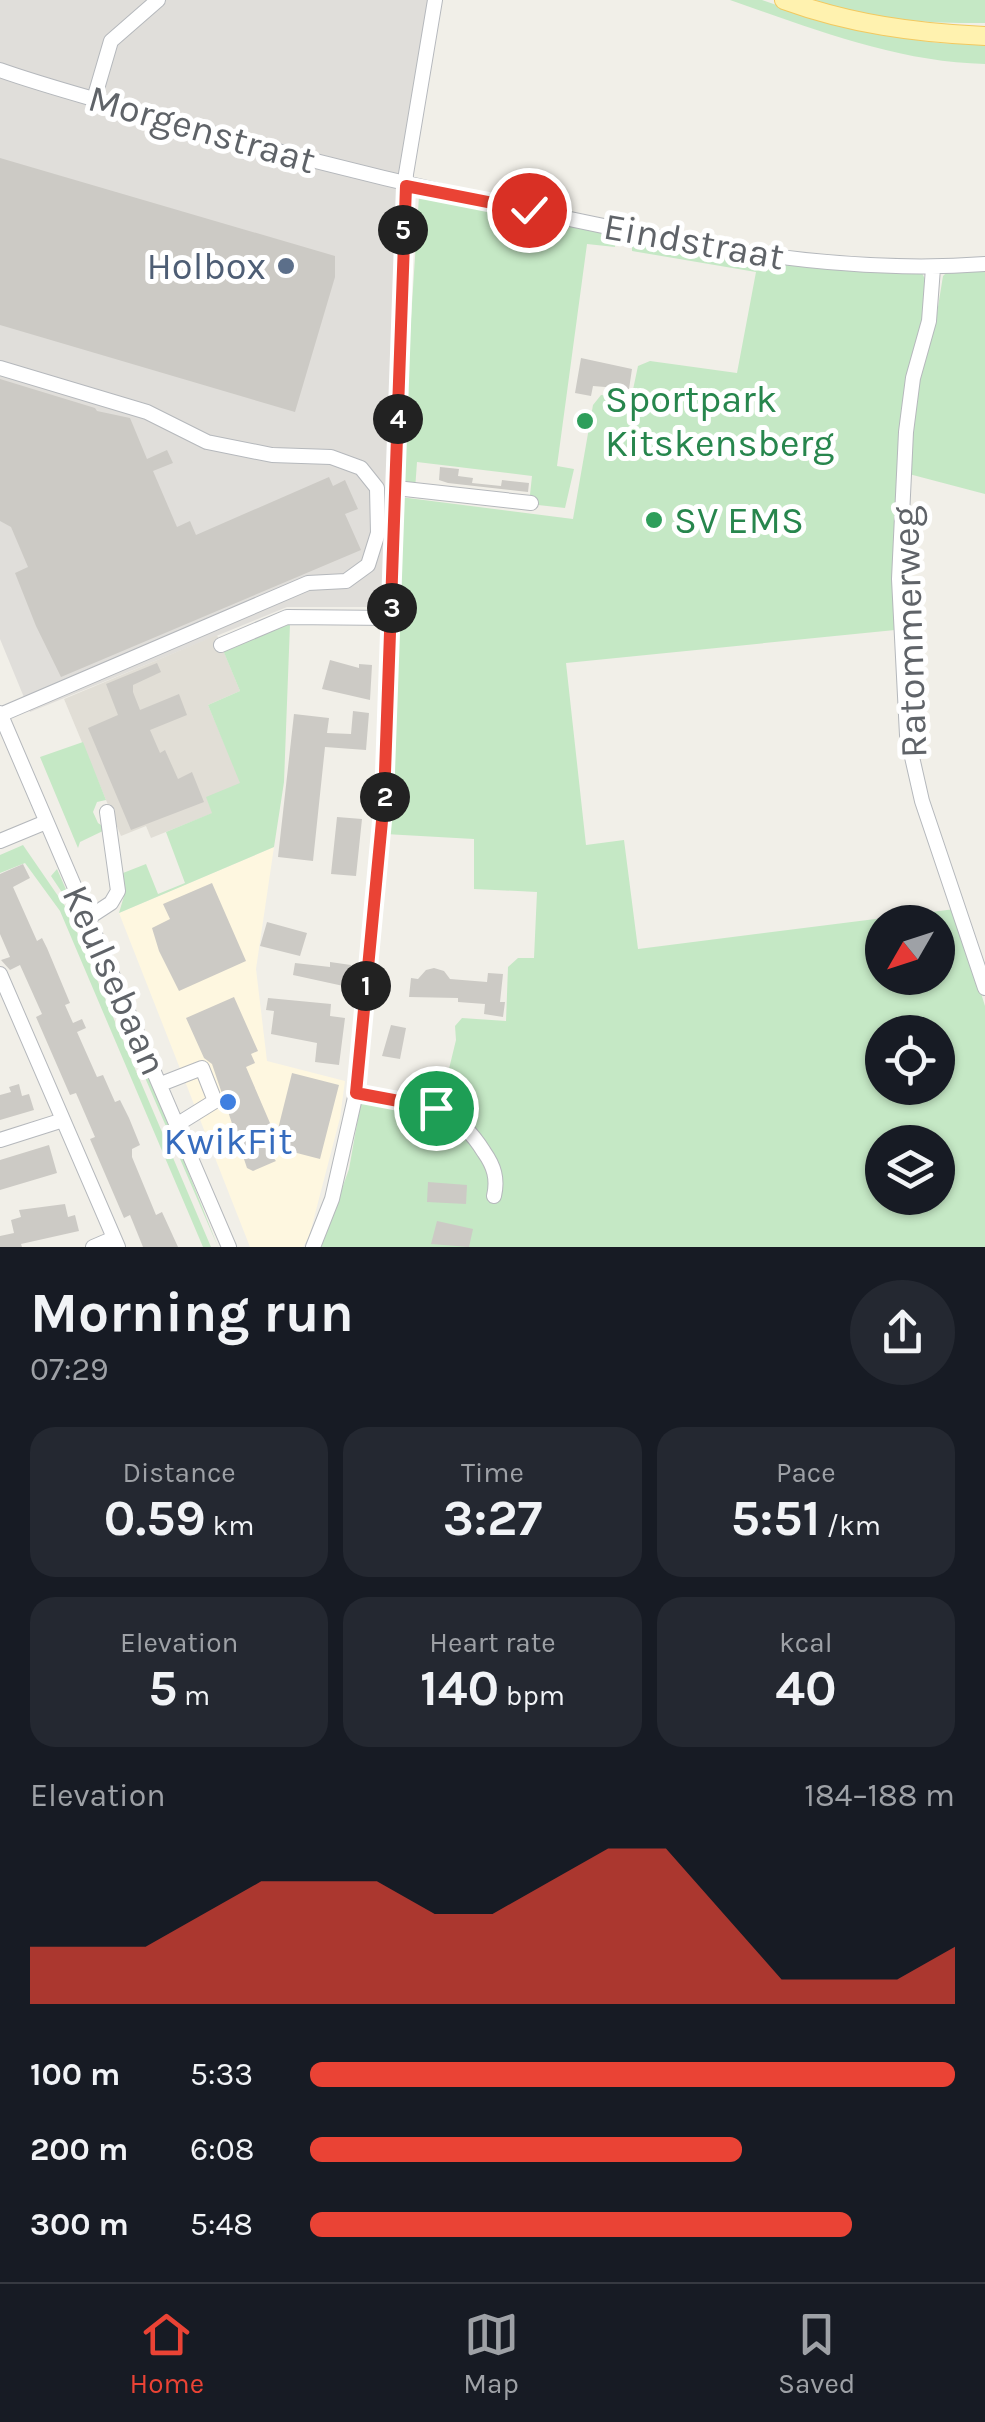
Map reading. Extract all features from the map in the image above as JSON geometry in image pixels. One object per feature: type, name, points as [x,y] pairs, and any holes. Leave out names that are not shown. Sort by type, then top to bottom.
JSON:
[{"type":"main road","points":[[784,0],[895,29],[985,36]]},
{"type":"street","points":[[94,98],[111,41],[158,0]]},
{"type":"street","points":[[313,1247],[332,1198],[356,1093],[384,800],[406,186],[435,0]]},
{"type":"street","name":"Morgenstraat","points":[[0,70],[268,150],[406,186]]},
{"type":"street","name":"Eindstraat","points":[[406,186],[708,246],[827,262],[933,268],[985,264]]},
{"type":"street","name":"Ratommerweg","points":[[933,268],[929,321],[914,378],[906,432],[899,578],[907,735],[922,801],[985,988]]},
{"type":"street","points":[[0,368],[147,412],[206,442],[272,456],[331,457],[361,468],[376,488],[378,533],[368,565],[346,580],[308,583],[0,714]]},
{"type":"street","points":[[396,488],[531,503]]},
{"type":"street","points":[[221,645],[287,617],[391,618]]},
{"type":"street","name":"Keulsebaan","points":[[0,714],[229,1247]]},
{"type":"street","points":[[88,918],[111,902],[118,891],[107,812]]},
{"type":"street","points":[[0,841],[46,822]]},
{"type":"street","points":[[0,974],[6,1004],[116,1242],[93,1247]]},
{"type":"street","points":[[161,1084],[202,1068],[215,1101],[178,1124]]},
{"type":"street","points":[[356,1093],[451,1114],[467,1128],[487,1156],[496,1177],[494,1196]]},
{"type":"street","points":[[0,1140],[62,1120]]},
{"type":"shaded area","points":[[0,0],[442,0],[412,160],[403,173],[397,199],[382,607],[287,607],[30,712],[0,639]]},
{"type":"shaded area","points":[[217,635],[240,691],[208,705],[241,783],[213,813],[151,838],[146,826],[121,836],[64,699]]},
{"type":"shaded area","points":[[274,847],[256,969],[267,1061],[345,1081],[340,1118],[309,1237],[303,1247],[250,1247],[119,913]]},
{"type":"green space","points":[[730,0],[762,0],[880,35],[985,45],[985,64],[888,51]]},
{"type":"green space","points":[[815,0],[985,0],[985,23],[899,19]]},
{"type":"green space","points":[[419,196],[616,233],[615,247],[587,244],[557,466],[574,469],[565,508],[529,504],[532,476],[417,462],[415,490],[400,488]]},
{"type":"green space","points":[[632,237],[922,273],[926,281],[924,311],[906,385],[895,630],[566,663],[586,845],[624,840],[638,949],[865,920],[865,995],[955,995],[955,909],[985,1006],[985,1247],[321,1247],[349,1169],[363,1090],[440,1106],[456,1040],[455,1026],[462,1018],[506,1021],[508,967],[518,958],[534,958],[537,892],[474,889],[474,839],[385,834],[400,497],[573,519],[593,405],[601,395],[631,399],[638,366],[650,361],[737,373],[756,272],[632,251]]},
{"type":"green space","points":[[985,268],[985,494],[909,474],[918,388],[943,276],[949,270]]},
{"type":"green space","points":[[290,624],[284,782],[274,847],[119,913],[124,896],[123,873],[146,864],[158,894],[185,883],[166,832],[212,813],[206,797],[240,783],[208,705],[240,691],[223,650]]},
{"type":"green space","points":[[83,742],[106,800],[97,802],[93,812],[98,823],[107,829],[80,842],[78,848],[40,757]]},
{"type":"green space","points":[[23,845],[67,909],[211,1247],[203,1247],[60,911],[25,863],[0,873],[0,855]]},
{"type":"green space","points":[[57,869],[169,1123],[218,1247],[71,906],[51,876]]},
{"type":"building","points":[[0,158],[335,256],[335,277],[295,412],[0,325]]},
{"type":"building","points":[[581,358],[632,369],[629,389],[593,386],[591,396],[575,393]]},
{"type":"building","points":[[0,379],[130,418],[147,459],[167,450],[173,463],[153,471],[177,527],[190,521],[196,535],[329,477],[333,486],[345,480],[358,509],[345,514],[361,550],[61,677],[15,573],[28,567],[11,527],[0,521]]},
{"type":"building","points":[[440,467],[459,469],[458,476],[473,478],[472,483],[529,483],[528,492],[448,483],[439,480]]},
{"type":"building","points":[[330,660],[359,668],[359,664],[372,665],[370,700],[322,689]]},
{"type":"building","points":[[157,663],[161,672],[133,685],[133,692],[140,710],[179,694],[187,715],[150,730],[160,753],[165,750],[178,779],[192,772],[204,802],[131,830],[88,728],[118,715],[106,684]]},
{"type":"building","points":[[353,711],[369,713],[366,750],[325,747],[313,861],[278,857],[294,714],[329,718],[327,733],[351,734]]},
{"type":"building","points":[[337,817],[362,819],[356,876],[331,874]]},
{"type":"building","points":[[23,864],[30,878],[13,887],[37,941],[42,938],[47,948],[70,1003],[65,1005],[73,1023],[82,1019],[86,1028],[77,1032],[97,1077],[103,1075],[115,1102],[120,1100],[129,1118],[140,1145],[132,1149],[132,1157],[156,1215],[162,1212],[178,1247],[143,1247],[130,1215],[124,1218],[90,1139],[95,1137],[76,1093],[70,1095],[36,1017],[42,1014],[20,965],[10,970],[1,960],[10,957],[0,934],[0,874]]},
{"type":"building","points":[[212,883],[246,961],[179,991],[152,928],[170,919],[163,904]]},
{"type":"building","points":[[267,922],[307,933],[300,956],[260,946]]},
{"type":"building","points":[[330,962],[351,965],[348,987],[293,975],[295,963],[330,967]]},
{"type":"building","points":[[434,968],[444,971],[450,979],[487,982],[488,973],[503,974],[503,1017],[484,1014],[485,1004],[458,1002],[458,998],[409,997],[411,978],[418,979]]},
{"type":"building","points":[[234,997],[258,1051],[251,1054],[255,1063],[246,1067],[276,1137],[292,1073],[339,1085],[320,1159],[262,1144],[276,1161],[253,1171],[247,1168],[212,1064],[204,1058],[186,1018]]},
{"type":"building","points":[[268,998],[331,1004],[330,1016],[345,1018],[339,1065],[315,1062],[317,1043],[271,1034],[274,1011],[266,1010]]},
{"type":"building","points":[[391,1025],[406,1028],[400,1059],[382,1056]]},
{"type":"building","points":[[19,1084],[22,1096],[29,1094],[34,1110],[0,1120],[0,1095]]},
{"type":"building","points":[[49,1145],[57,1173],[0,1190],[0,1160]]},
{"type":"building","points":[[428,1182],[467,1185],[466,1204],[427,1202]]},
{"type":"building","points":[[65,1204],[68,1217],[75,1215],[79,1231],[21,1244],[22,1247],[0,1247],[0,1236],[14,1233],[11,1220],[21,1217],[19,1210]]},
{"type":"building","points":[[437,1221],[473,1229],[469,1247],[431,1244]]},
{"type":"place","name":"Holbox","points":[[286,266]]},
{"type":"place","name":"Sportpark Kitskensberg","points":[[585,421]]},
{"type":"place","name":"SV EMS","points":[[654,520]]},
{"type":"place","name":"KwikFit","points":[[228,1102]]},
{"type":"route","points":[[436,1108],[356,1093],[384,800],[406,186],[529,210]]}]
